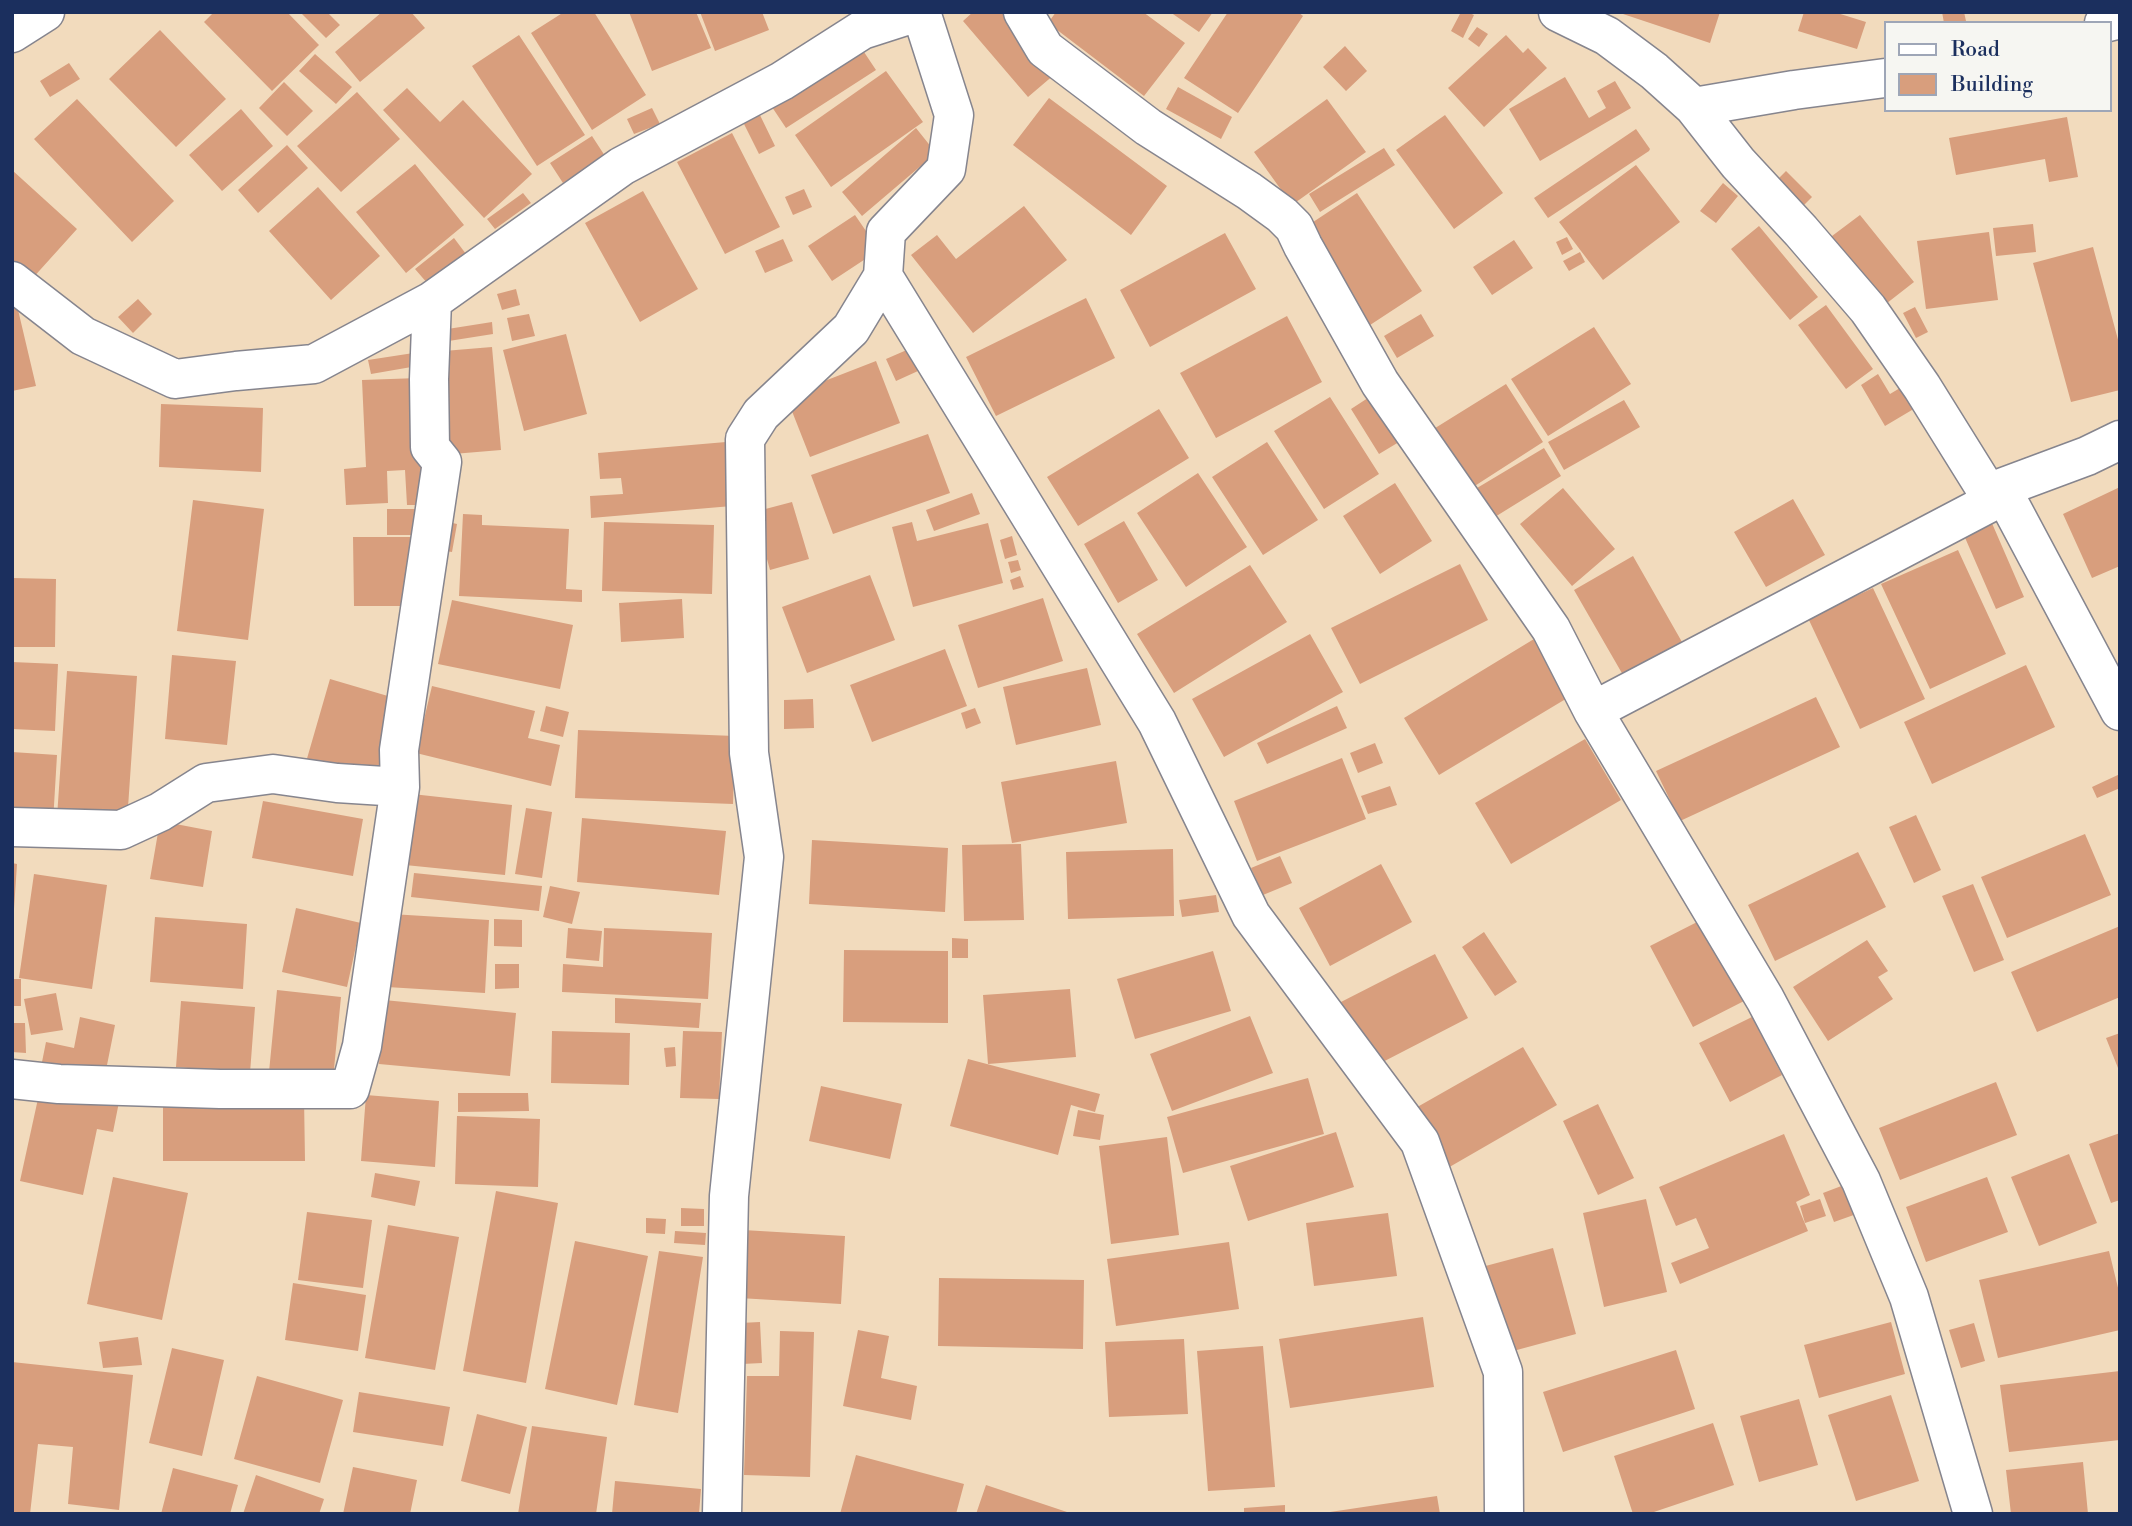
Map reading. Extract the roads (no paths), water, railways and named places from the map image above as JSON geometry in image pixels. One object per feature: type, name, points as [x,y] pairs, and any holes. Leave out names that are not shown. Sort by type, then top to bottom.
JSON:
[{"type":"street","points":[[12,33],[45,12]]},
{"type":"street","points":[[12,281],[83,336],[175,379],[314,364],[432,300],[622,166],[782,81],[862,30],[919,12],[954,115],[946,169],[886,232],[883,275],[851,329],[761,414],[745,439],[749,753],[764,857],[729,1196],[722,1514]]},
{"type":"street","points":[[1023,12],[1045,49],[1148,127],[1249,191],[1294,227],[1380,383],[1551,629],[1593,711],[1765,999],[1861,1181],[1909,1297],[1973,1514]]},
{"type":"street","points":[[1558,12],[1607,36],[1654,71],[1694,107],[1738,163],[1868,309],[1997,494],[2120,711]]},
{"type":"street","points":[[1694,107],[1884,78]]},
{"type":"street","points":[[883,275],[1157,722],[1251,915],[1420,1142],[1503,1372],[1504,1514]]},
{"type":"street","points":[[12,1079],[59,1084],[220,1089],[350,1089],[362,1046],[400,787],[399,750],[442,462],[430,447],[432,300]]},
{"type":"street","points":[[1593,711],[1997,494],[2120,440]]},
{"type":"street","points":[[12,827],[121,830],[160,813],[206,783],[273,774],[337,783],[400,787]]}]
